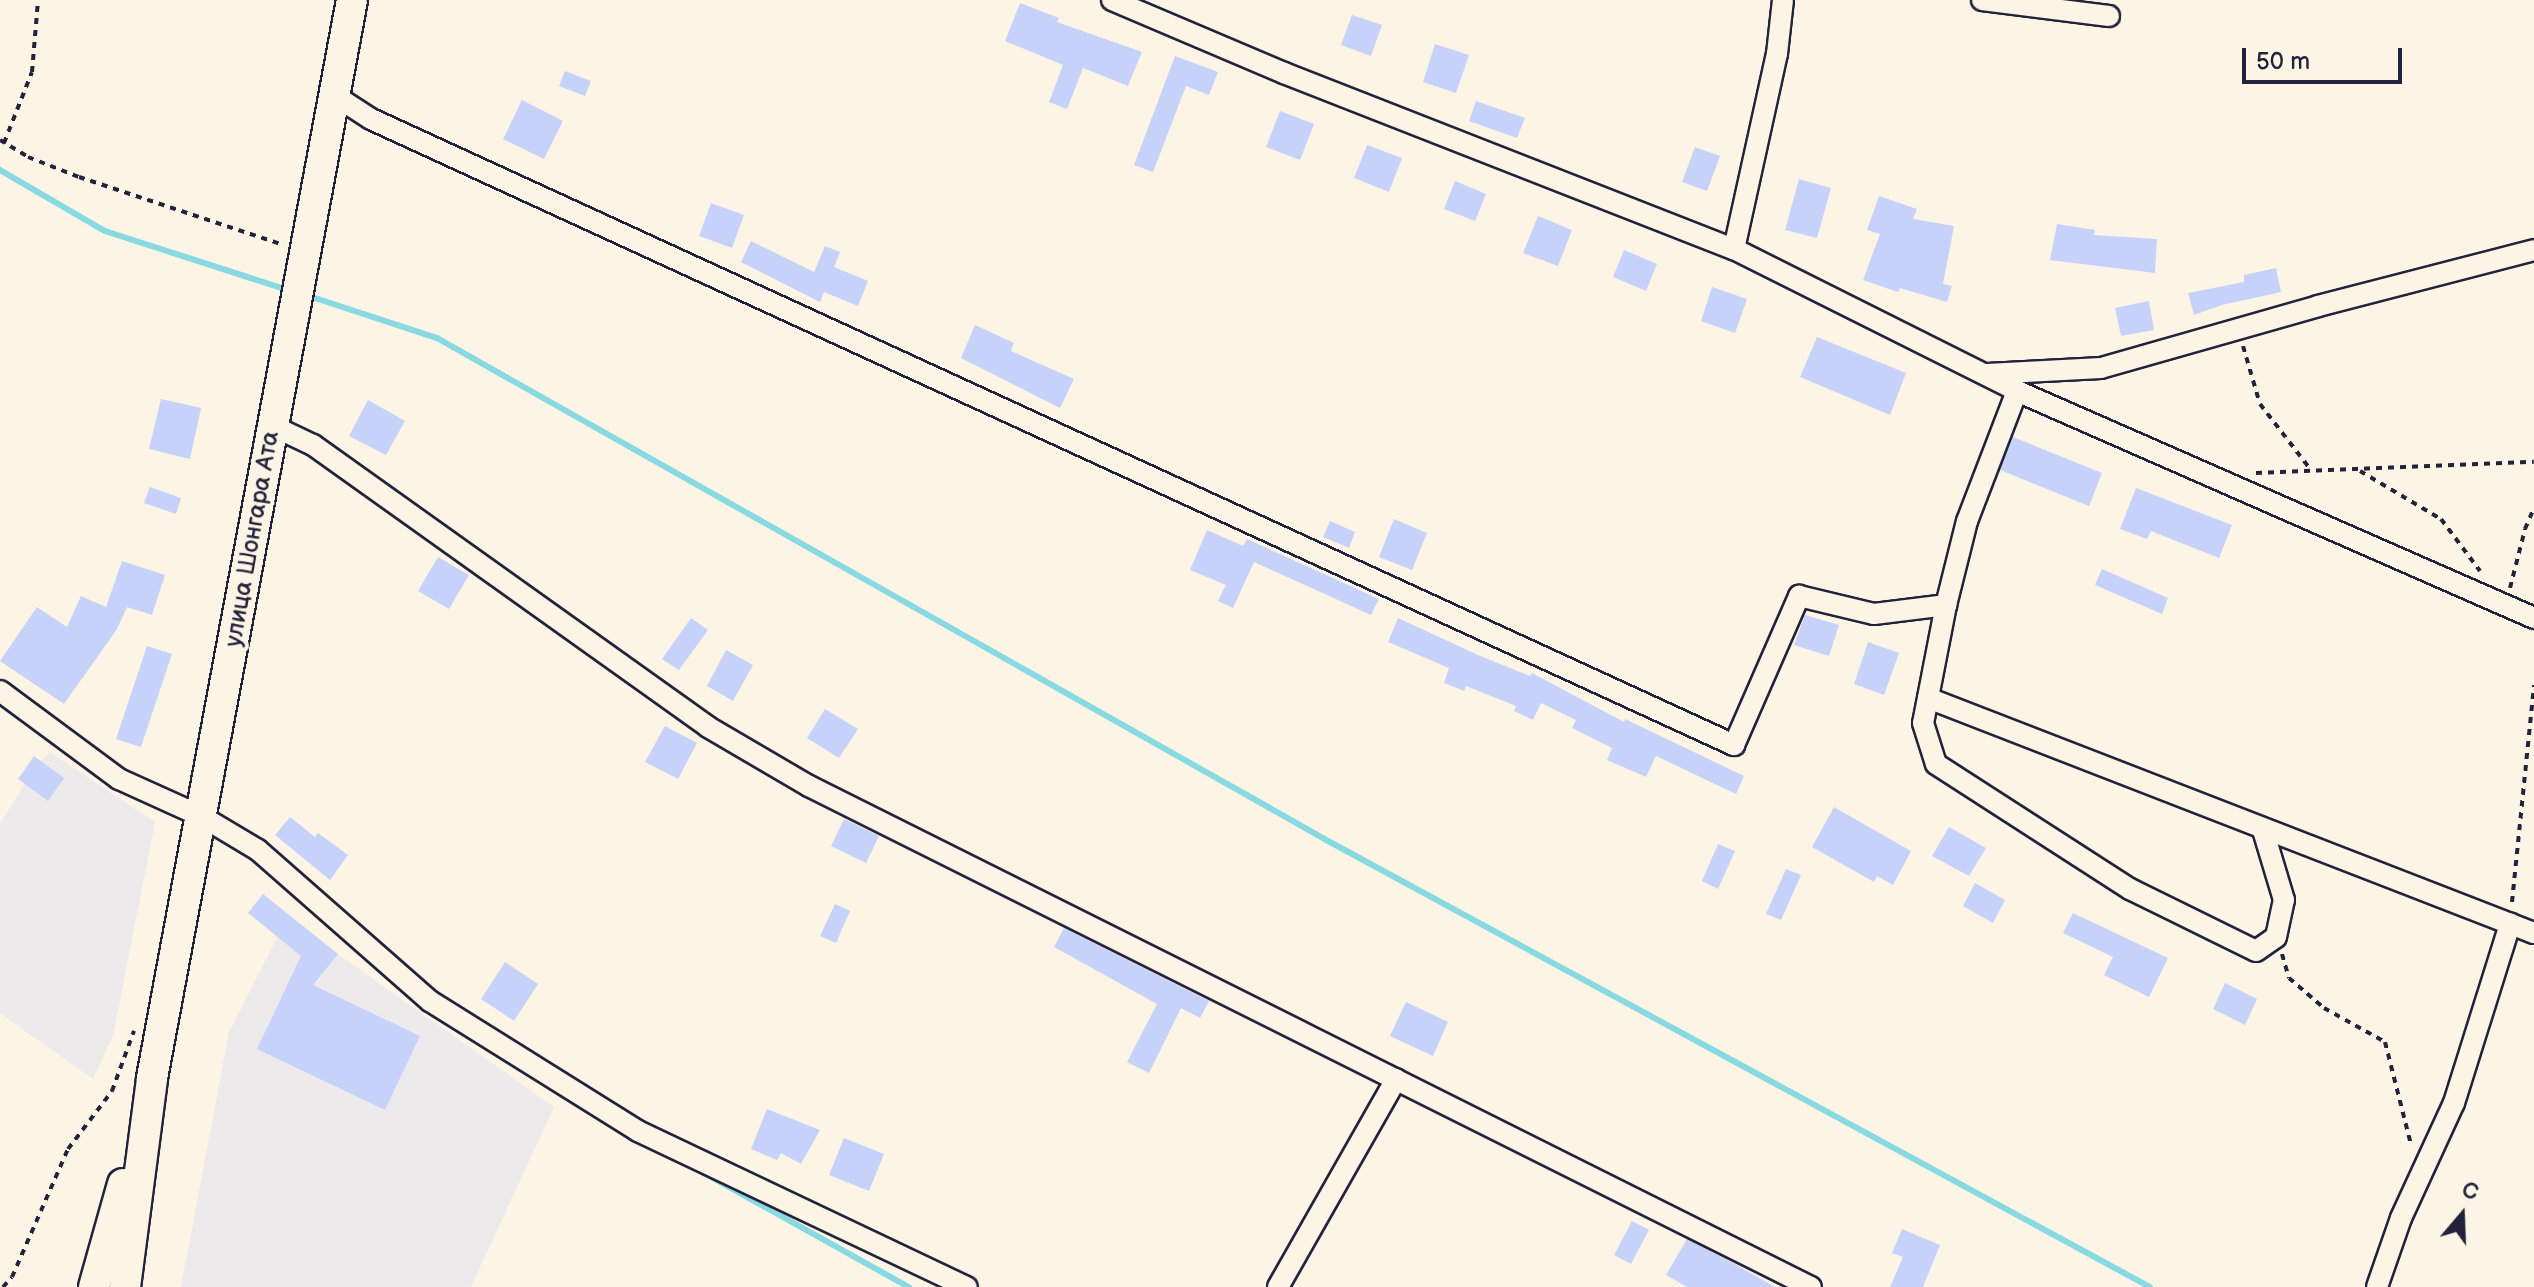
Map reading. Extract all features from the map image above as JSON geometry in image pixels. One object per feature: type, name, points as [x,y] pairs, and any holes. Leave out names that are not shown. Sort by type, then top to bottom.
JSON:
[{"type":"main road","name":"улица Шонгара Ата","points":[[152,1078],[352,0]]},
{"type":"main road","points":[[94,1287],[152,1078]]},
{"type":"main road","points":[[125,1287],[152,1078]]},
{"type":"street","points":[[1112,0],[1284,73],[1734,249],[2017,391],[2534,618]]},
{"type":"street","points":[[1734,249],[1777,54],[1783,0]]},
{"type":"street","points":[[1982,0],[2109,16]]},
{"type":"street","points":[[334,95],[371,119],[1734,745],[1799,596],[1874,614],[1946,605]]},
{"type":"street","points":[[1983,374],[2101,368],[2534,250]]},
{"type":"street","points":[[2017,391],[1967,521],[1946,605],[1923,723],[1936,764],[2130,889],[2256,951],[2276,937],[2284,900],[2263,830]]},
{"type":"street","points":[[273,426],[313,445],[721,735],[809,786],[1811,1287]]},
{"type":"street","points":[[0,691],[119,779],[201,816],[258,850],[430,1001],[625,1123],[967,1287]]},
{"type":"street","points":[[1928,698],[2534,933]]},
{"type":"street","points":[[2377,1287],[2419,1178],[2454,1103],[2510,924]]},
{"type":"street","points":[[1278,1287],[1396,1079]]},
{"type":"path","points":[[38,0],[32,72],[2,141],[28,157],[79,177],[305,252]]},
{"type":"path","points":[[2238,329],[2260,404],[2312,471]]},
{"type":"path","points":[[2251,473],[2534,462]]},
{"type":"path","points":[[2358,469],[2441,519],[2506,606]]},
{"type":"path","points":[[2506,606],[2525,529],[2534,508]]},
{"type":"path","points":[[2510,924],[2534,685]]},
{"type":"path","points":[[2276,937],[2289,978],[2324,1008],[2385,1042],[2419,1178]]},
{"type":"path","points":[[3,1287],[12,1277],[68,1149],[112,1091],[133,1032],[140,1021]]},
{"type":"shaded area","points":[[50,752],[155,822],[113,1036],[93,1079],[0,1013],[0,824],[33,770]]},
{"type":"shaded area","points":[[287,918],[554,1107],[471,1287],[181,1287],[229,1032]]},
{"type":"building","points":[[1020,3],[1059,18],[1057,22],[1142,52],[1128,86],[1083,68],[1067,109],[1049,102],[1063,65],[1005,41]]},
{"type":"building","points":[[1352,15],[1382,25],[1371,56],[1341,45]]},
{"type":"building","points":[[1435,44],[1469,55],[1456,93],[1423,82]]},
{"type":"building","points":[[1175,56],[1218,72],[1209,95],[1186,86],[1153,172],[1134,165]]},
{"type":"building","points":[[565,71],[591,81],[585,96],[559,86]]},
{"type":"building","points":[[522,100],[563,121],[544,159],[503,139]]},
{"type":"building","points":[[1476,101],[1525,118],[1517,138],[1469,121]]},
{"type":"building","points":[[1280,111],[1314,124],[1300,160],[1266,147]]},
{"type":"building","points":[[1367,145],[1402,158],[1389,192],[1354,178]]},
{"type":"building","points":[[1695,147],[1720,156],[1707,191],[1682,182]]},
{"type":"building","points":[[1799,179],[1831,188],[1817,238],[1785,230]]},
{"type":"building","points":[[1455,181],[1486,194],[1475,221],[1444,209]]},
{"type":"building","points":[[1879,196],[1917,209],[1913,219],[1954,226],[1943,284],[1952,286],[1947,302],[1900,288],[1898,292],[1863,280],[1880,234],[1867,230]]},
{"type":"building","points":[[711,203],[744,215],[732,248],[699,236]]},
{"type":"building","points":[[1538,216],[1572,230],[1558,266],[1523,253]]},
{"type":"building","points":[[2057,224],[2095,230],[2094,235],[2157,239],[2155,273],[2050,260]]},
{"type":"building","points":[[751,241],[814,272],[825,246],[840,252],[834,267],[868,281],[858,306],[824,292],[820,302],[741,262]]},
{"type":"building","points":[[1624,250],[1657,264],[1646,291],[1613,277]]},
{"type":"building","points":[[2276,268],[2281,292],[2222,305],[2194,315],[2188,293],[2244,282],[2244,275]]},
{"type":"building","points":[[1712,287],[1747,299],[1735,333],[1701,321]]},
{"type":"building","points":[[2149,301],[2154,330],[2121,336],[2115,308]]},
{"type":"building","points":[[975,325],[1014,343],[1011,351],[1074,379],[1060,408],[961,358]]},
{"type":"building","points":[[1817,337],[1906,373],[1890,415],[1800,377]]},
{"type":"building","points":[[161,399],[201,408],[190,459],[149,449]]},
{"type":"building","points":[[368,400],[405,421],[386,455],[349,436]]},
{"type":"building","points":[[2013,437],[2102,473],[2089,506],[2000,470]]},
{"type":"building","points":[[150,487],[181,498],[176,514],[144,503]]},
{"type":"building","points":[[2136,488],[2232,525],[2219,558],[2151,531],[2147,539],[2120,529]]},
{"type":"building","points":[[1394,519],[1427,533],[1412,570],[1379,557]]},
{"type":"building","points":[[1330,521],[1355,532],[1349,548],[1323,537]]},
{"type":"building","points":[[1207,530],[1243,546],[1247,539],[1379,599],[1371,615],[1254,562],[1233,608],[1218,601],[1226,585],[1190,570]]},
{"type":"building","points":[[438,557],[469,575],[449,609],[418,591]]},
{"type":"building","points":[[122,561],[165,575],[152,615],[127,607],[117,629],[64,704],[0,661],[37,607],[67,627],[81,596],[106,607]]},
{"type":"building","points":[[2102,569],[2168,598],[2162,614],[2095,585]]},
{"type":"building","points":[[1805,615],[1839,625],[1829,656],[1794,645]]},
{"type":"building","points":[[691,618],[708,630],[679,670],[662,659]]},
{"type":"building","points":[[1398,618],[1478,655],[1530,676],[1532,673],[1624,722],[1625,719],[1744,776],[1736,794],[1656,756],[1646,777],[1607,760],[1612,748],[1572,728],[1576,720],[1541,703],[1533,720],[1514,711],[1516,706],[1466,686],[1464,691],[1444,683],[1449,668],[1388,642]]},
{"type":"building","points":[[1868,642],[1899,653],[1884,695],[1854,684]]},
{"type":"building","points":[[147,646],[172,654],[141,747],[116,739]]},
{"type":"building","points":[[726,650],[753,665],[733,701],[707,686]]},
{"type":"building","points":[[825,709],[858,729],[839,758],[807,738]]},
{"type":"building","points":[[665,726],[697,743],[678,779],[645,762]]},
{"type":"building","points":[[34,756],[64,778],[48,801],[18,779]]},
{"type":"building","points":[[1834,807],[1911,851],[1893,885],[1877,876],[1874,882],[1812,847]]},
{"type":"building","points":[[290,817],[315,837],[318,833],[348,855],[330,880],[275,835]]},
{"type":"building","points":[[844,819],[879,836],[866,863],[831,846]]},
{"type":"building","points":[[1949,827],[1986,848],[1969,876],[1932,856]]},
{"type":"building","points":[[1718,844],[1735,851],[1718,889],[1702,881]]},
{"type":"building","points":[[1786,869],[1801,875],[1781,920],[1766,914]]},
{"type":"building","points":[[1975,883],[2005,900],[1993,923],[1963,906]]},
{"type":"building","points":[[263,894],[338,954],[313,985],[420,1036],[385,1110],[257,1049],[301,956],[248,913]]},
{"type":"building","points":[[835,904],[850,911],[836,943],[820,936]]},
{"type":"building","points":[[2073,913],[2168,958],[2149,997],[2104,975],[2113,957],[2063,933]]},
{"type":"building","points":[[1064,928],[1209,1001],[1200,1018],[1181,1008],[1149,1073],[1127,1062],[1157,1004],[1054,947]]},
{"type":"building","points":[[505,962],[538,984],[514,1021],[481,999]]},
{"type":"building","points":[[2225,983],[2257,999],[2245,1025],[2213,1009]]},
{"type":"building","points":[[1406,1002],[1448,1022],[1433,1056],[1390,1036]]},
{"type":"building","points":[[767,1109],[820,1130],[801,1164],[781,1153],[777,1160],[751,1149]]},
{"type":"building","points":[[844,1138],[884,1154],[869,1191],[829,1175]]},
{"type":"building","points":[[1632,1221],[1649,1230],[1631,1264],[1614,1255]]},
{"type":"building","points":[[1902,1229],[1940,1245],[1923,1287],[1890,1287],[1903,1257],[1892,1253]]},
{"type":"building","points":[[1687,1239],[1775,1287],[1687,1287],[1666,1275]]},
{"type":"waterway","points":[[0,170],[105,231],[288,290]]},
{"type":"waterway","points":[[306,295],[437,338],[1330,842],[2150,1287]]},
{"type":"waterway","points":[[702,1172],[909,1287]]}]
